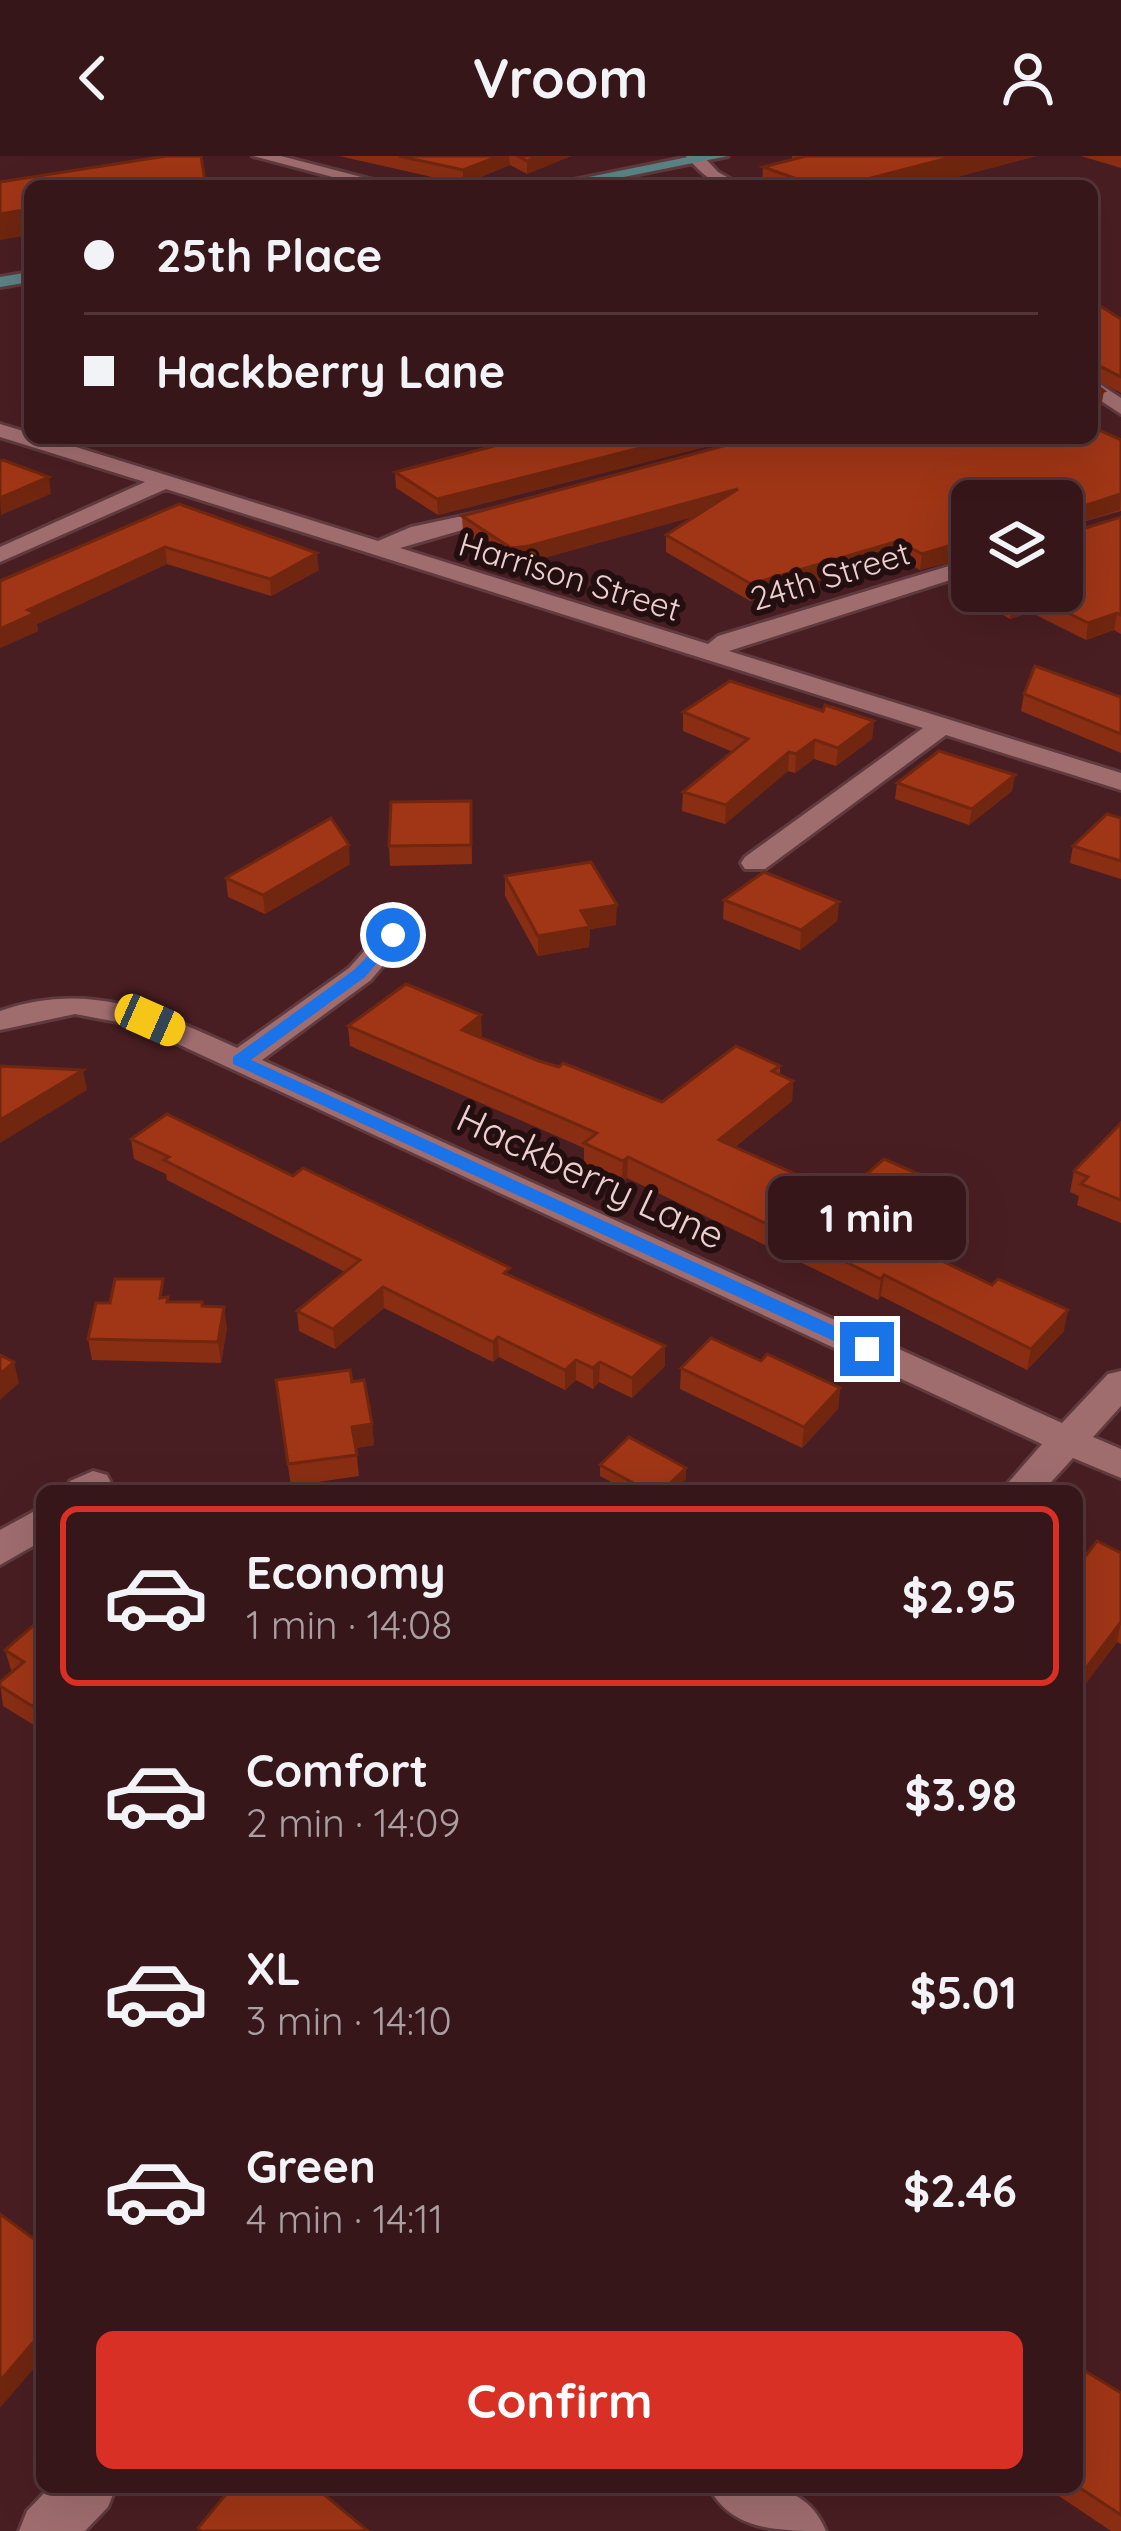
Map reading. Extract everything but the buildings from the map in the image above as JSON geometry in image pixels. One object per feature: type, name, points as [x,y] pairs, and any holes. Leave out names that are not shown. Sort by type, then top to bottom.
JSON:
[{"type":"main road","points":[[583,180],[720,156]]},
{"type":"street","points":[[261,156],[363,180]]},
{"type":"street","points":[[696,158],[722,180]]},
{"type":"street","name":"Harrison Street","points":[[44,444],[1121,782]]},
{"type":"street","points":[[0,555],[164,482]]},
{"type":"street","points":[[376,550],[419,532],[532,502]]},
{"type":"street","name":"24th Street","points":[[711,654],[727,641],[951,572]]},
{"type":"street","points":[[755,862],[942,727]]},
{"type":"street","points":[[239,1061],[360,974],[393,935]]},
{"type":"street","name":"Hackberry Lane","points":[[0,1021],[75,1002],[116,1007],[1121,1465]]},
{"type":"street","points":[[1026,1485],[1121,1383]]},
{"type":"street","points":[[0,1550],[36,1525]]},
{"type":"street","points":[[47,2531],[82,2493]]},
{"type":"street","points":[[745,2493],[798,2531]]},
{"type":"route","points":[[393,935],[360,974],[239,1061],[867,1349]]}]
